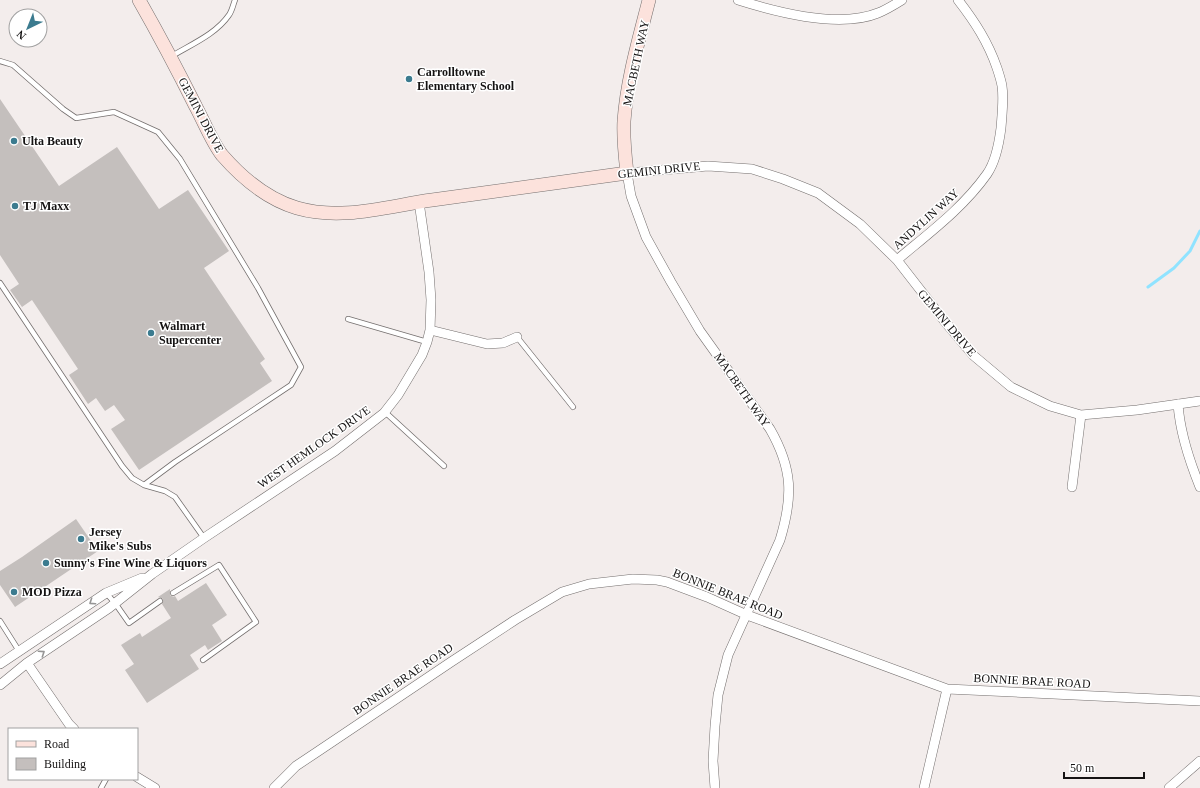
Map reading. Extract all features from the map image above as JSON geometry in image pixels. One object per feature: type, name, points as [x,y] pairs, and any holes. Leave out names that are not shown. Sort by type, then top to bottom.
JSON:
[{"type":"street","name":"GEMINI DRIVE","points":[[139,0],[171,56],[220,153],[239,174],[258,189],[277,200],[298,208],[332,213],[357,212],[627,173],[708,166],[752,169],[818,193],[860,224],[897,260],[974,356],[1011,387],[1050,406],[1081,415],[1137,410],[1200,401]]},
{"type":"street","name":"MACBETH WAY","points":[[650,0],[628,85],[624,120],[624,144],[631,196],[646,237],[700,331],[770,429],[779,446],[787,472],[789,493],[786,521],[780,540],[728,655],[718,695],[713,761],[715,788]]},
{"type":"street","points":[[738,0],[772,10],[804,17],[853,19],[876,14],[902,0]]},
{"type":"street","name":"ANDYLIN WAY","points":[[897,260],[958,209],[970,196],[988,173],[994,160],[1000,137],[1002,85],[992,53],[982,33],[958,0]]},
{"type":"street","name":"WEST HEMLOCK DRIVE","points":[[0,685],[27,663],[115,603],[152,574],[335,451],[385,412],[411,374],[427,342],[430,330],[431,300],[429,272],[419,202]]},
{"type":"street","points":[[430,330],[488,344],[502,343],[517,337]]},
{"type":"street","points":[[1178,404],[1179,421],[1189,460],[1200,487]]},
{"type":"street","points":[[1072,487],[1081,415]]},
{"type":"street","name":"WEST HEMLOCK DRIVE","points":[[0,664],[106,593],[152,574]]},
{"type":"street","name":"BONNIE BRAE ROAD","points":[[274,788],[296,766],[457,658],[562,592],[589,584],[617,580],[633,579],[666,582],[707,597],[747,615],[947,689],[1200,701]]},
{"type":"street","points":[[27,663],[73,728]]},
{"type":"street","points":[[924,788],[947,689]]},
{"type":"street","points":[[1169,788],[1200,761]]},
{"type":"street","points":[[138,778],[155,788]]},
{"type":"lane","points":[[171,56],[206,36],[220,25],[230,14],[235,0]]},
{"type":"lane","points":[[0,61],[13,66],[63,109],[76,118],[114,112],[158,132],[180,159],[258,288],[301,367],[291,385],[144,484]]},
{"type":"lane","points":[[0,284],[122,466],[132,478],[144,484],[166,491],[175,497],[204,538]]},
{"type":"lane","points":[[348,319],[427,342]]},
{"type":"lane","points":[[517,337],[573,407]]},
{"type":"lane","points":[[385,412],[444,466]]},
{"type":"lane","points":[[173,593],[219,565],[256,622],[203,660]]},
{"type":"lane","points":[[106,593],[129,623],[160,601]]},
{"type":"lane","points":[[0,621],[19,651]]},
{"type":"building","name":"Walmart Supercenter","points":[[0,99],[59,186],[117,147],[159,209],[188,190],[229,251],[204,268],[265,359],[260,363],[272,381],[139,470],[111,429],[125,420],[114,405],[105,411],[96,398],[88,404],[69,375],[78,369],[32,300],[22,307],[10,290],[19,284],[0,255]]},
{"type":"building","points":[[76,519],[98,551],[15,607],[0,585],[0,571]]},
{"type":"building","points":[[206,583],[227,615],[212,625],[222,641],[208,650],[205,645],[190,655],[199,669],[147,703],[125,670],[134,664],[121,645],[140,633],[142,637],[171,618],[162,604],[163,599],[158,597],[170,589],[170,595],[173,597],[175,596],[178,601]]},
{"type":"waterway","points":[[1148,287],[1174,268],[1190,251],[1200,231]]},
{"type":"place","name":"Carrolltowne Elementary School","points":[[409,79]]},
{"type":"place","name":"Ulta Beauty","points":[[14,141]]},
{"type":"place","name":"TJ Maxx","points":[[15,206]]},
{"type":"place","name":"Walmart Supercenter","points":[[151,333]]},
{"type":"place","name":"Jersey Mike's Subs","points":[[81,539]]},
{"type":"place","name":"Sunny's Fine Wine & Liquors","points":[[46,563]]},
{"type":"place","name":"MOD Pizza","points":[[14,592]]}]
